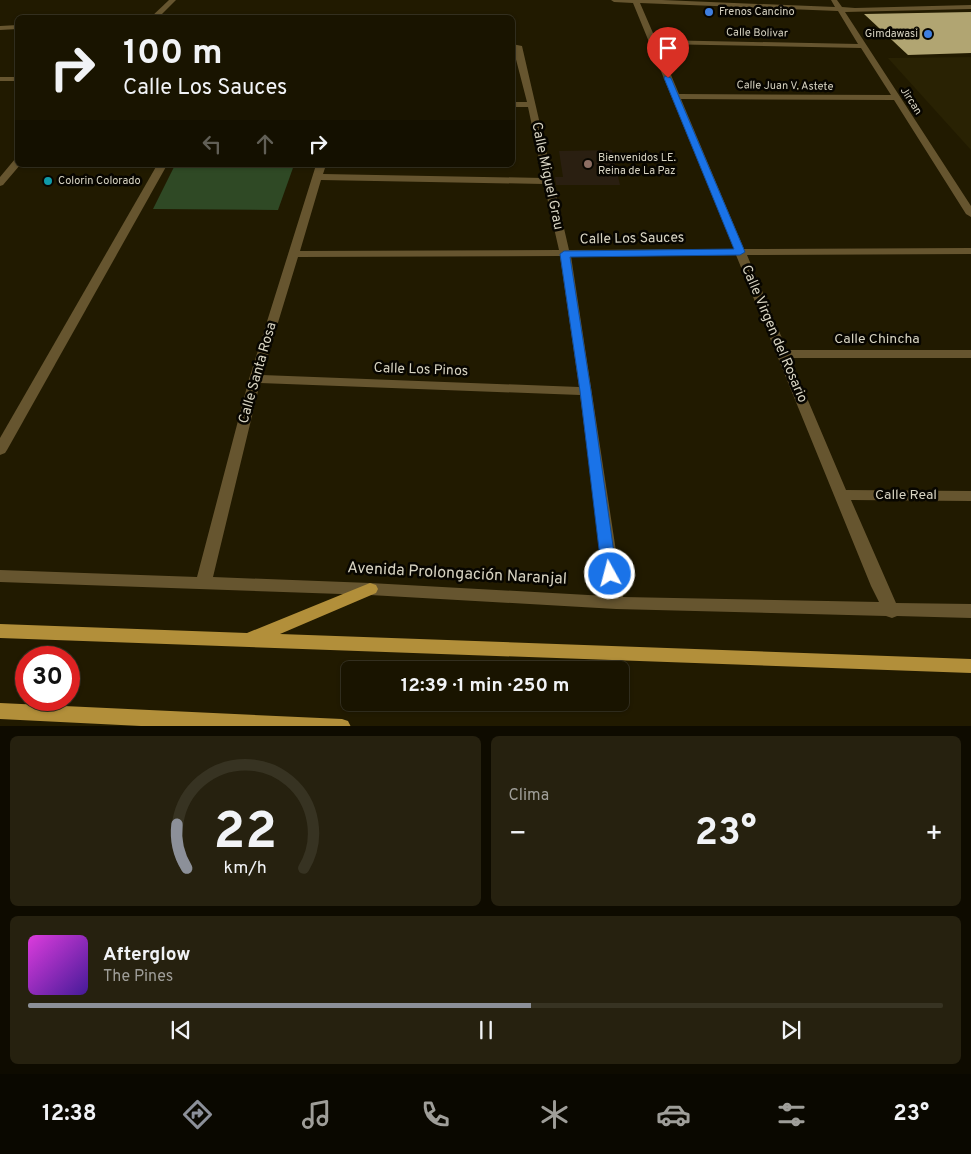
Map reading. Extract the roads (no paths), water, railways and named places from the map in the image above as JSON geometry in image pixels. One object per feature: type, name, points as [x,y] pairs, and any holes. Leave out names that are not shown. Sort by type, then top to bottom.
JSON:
[{"type":"main road","points":[[248,640],[370,589]]},
{"type":"main road","points":[[0,631],[971,666]]},
{"type":"main road","points":[[0,711],[342,726]]},
{"type":"street","points":[[156,15],[173,0]]},
{"type":"street","points":[[614,0],[971,7]]},
{"type":"street","points":[[766,0],[837,4],[971,1]]},
{"type":"street","name":"Calle Virgen del Rosario","points":[[636,1],[879,586],[892,611]]},
{"type":"street","name":"Jircan","points":[[837,4],[862,46],[971,214]]},
{"type":"street","points":[[0,28],[15,27]]},
{"type":"street","name":"Calle Bolivar","points":[[652,42],[862,46]]},
{"type":"street","name":"Calle Miguel Grau","points":[[515,46],[531,105],[564,254],[586,391],[610,574],[616,603]]},
{"type":"street","points":[[0,80],[15,79]]},
{"type":"street","name":"Calle Juan V. Astete","points":[[675,96],[896,98]]},
{"type":"street","points":[[515,104],[531,105]]},
{"type":"street","points":[[0,182],[15,164]]},
{"type":"street","points":[[0,450],[161,167]]},
{"type":"street","points":[[320,171],[548,181]]},
{"type":"street","name":"Calle Santa Rosa","points":[[203,584],[255,379],[320,171]]},
{"type":"street","name":"Calle Los Sauces","points":[[294,254],[971,251]]},
{"type":"street","name":"Calle Chincha","points":[[783,354],[971,354]]},
{"type":"street","name":"Calle Los Pinos","points":[[255,379],[586,391]]},
{"type":"street","name":"Calle Real","points":[[841,495],[971,496]]},
{"type":"street","name":"Avenida Prolongación Naranjal","points":[[0,576],[370,589],[616,603],[892,611],[971,611]]},
{"type":"place","name":"Frenos Cancino","points":[[709,12]]},
{"type":"place","name":"Gimdawasi","points":[[928,34]]},
{"type":"place","name":"Bienvenidos LE. Reina de La Paz","points":[[588,164]]},
{"type":"place","name":"Colorin Colorado","points":[[48,181]]}]
